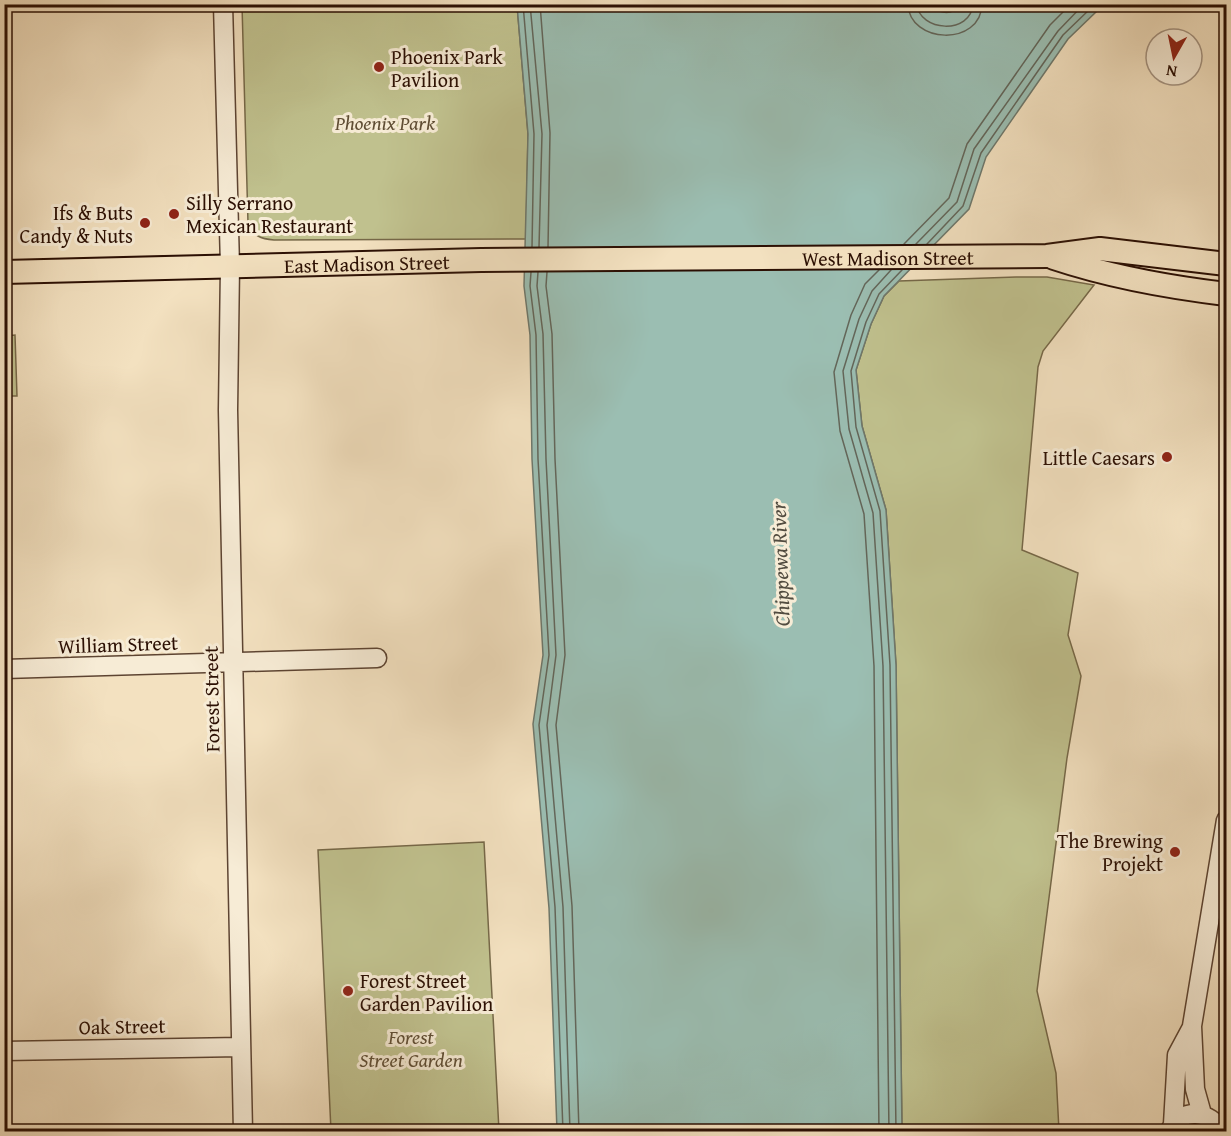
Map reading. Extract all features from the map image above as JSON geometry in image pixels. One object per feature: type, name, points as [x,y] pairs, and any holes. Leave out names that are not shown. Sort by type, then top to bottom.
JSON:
[{"type":"main road","name":"West Madison Street","points":[[729,259],[1047,256],[1100,249],[1227,264]]},
{"type":"main road","name":"West Madison Street","points":[[1047,256],[1096,272],[1136,281],[1227,294]]},
{"type":"main road","name":"East Madison Street","points":[[4,272],[481,260],[729,259]]},
{"type":"street","name":"Forest Street","points":[[223,4],[230,266],[228,410],[243,1131]]},
{"type":"street","name":"William Street","points":[[4,669],[377,658]]},
{"type":"street","points":[[1202,1114],[1195,1089],[1192,1026],[1227,820]]},
{"type":"street","points":[[1171,1128],[1177,1055],[1192,1026]]},
{"type":"street","name":"Oak Street","points":[[4,1051],[240,1047]]},
{"type":"street","points":[[1171,1128],[1182,1116],[1192,1113],[1202,1114],[1214,1120],[1223,1129]]},
{"type":"green space","name":"Phoenix Park","points":[[242,5],[517,5],[528,134],[526,239],[274,240],[261,238],[255,234],[248,223]]},
{"type":"green space","points":[[1047,277],[1094,285],[1043,351],[1038,367],[1022,550],[1078,573],[1068,635],[1081,676],[1067,758],[1037,991],[1056,1073],[1059,1131],[902,1131],[896,665],[886,510],[862,426],[856,370],[871,324],[884,296],[899,281]]},
{"type":"green space","points":[[15,335],[17,396],[5,396],[5,336]]},
{"type":"green space","name":"Forest Street Garden","points":[[484,842],[499,1131],[331,1131],[318,850]]},
{"type":"water","name":"Chippewa River","points":[[926,4],[945,12],[953,11],[962,5],[1097,5],[1099,9],[1068,39],[986,157],[969,209],[884,296],[871,324],[856,370],[862,426],[886,510],[896,665],[902,1131],[557,1131],[549,908],[533,724],[543,655],[532,459],[530,335],[524,286],[528,134],[517,5]]},
{"type":"place","name":"Phoenix Park Pavilion","points":[[379,67]]},
{"type":"place","name":"Silly Serrano Mexican Restaurant","points":[[174,214]]},
{"type":"place","name":"Ifs & Buts Candy & Nuts","points":[[145,223]]},
{"type":"place","name":"Little Caesars","points":[[1167,457]]},
{"type":"place","name":"The Brewing Projekt","points":[[1175,852]]},
{"type":"place","name":"Forest Street Garden Pavilion","points":[[348,991]]}]
